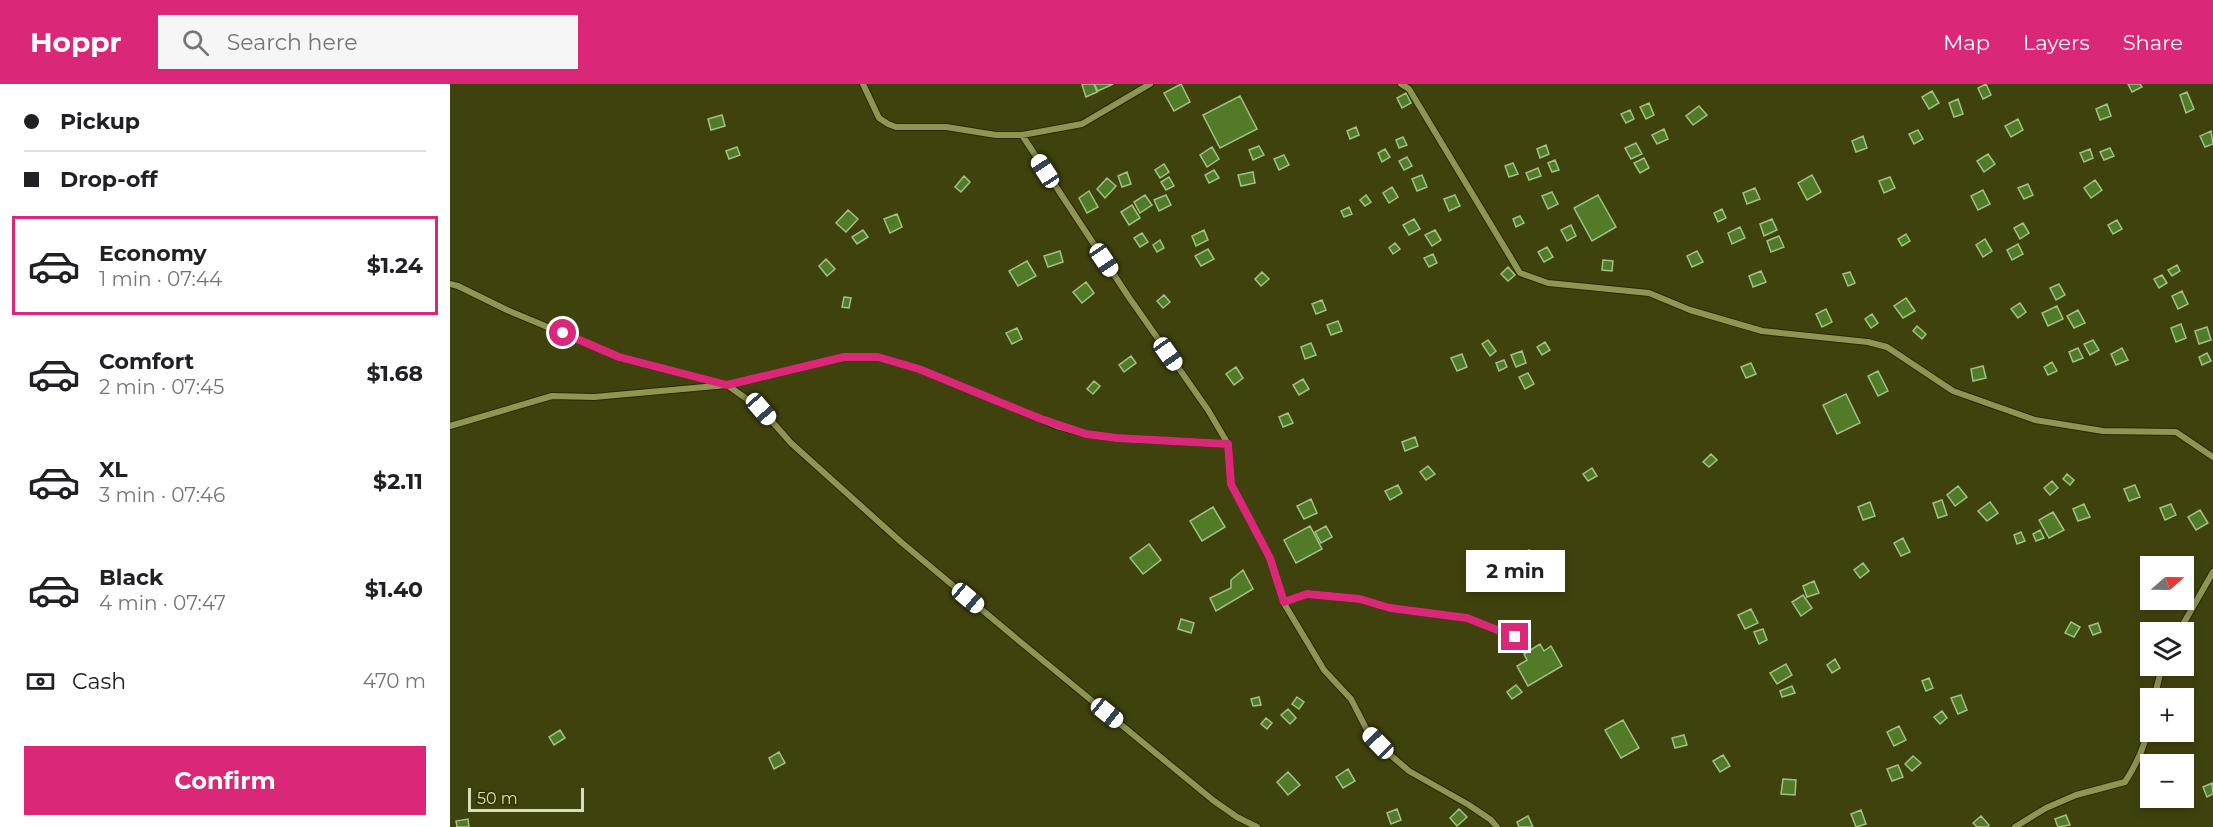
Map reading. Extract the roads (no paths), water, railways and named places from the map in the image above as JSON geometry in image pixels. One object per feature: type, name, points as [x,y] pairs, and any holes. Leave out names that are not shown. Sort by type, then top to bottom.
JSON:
[{"type":"street","points":[[863,84],[879,118],[888,124],[897,127],[946,127],[996,135],[1022,135],[1082,124],[1150,84]]},
{"type":"street","points":[[1401,84],[1408,89],[1520,273],[1548,283],[1649,293],[1690,310],[1762,332],[1868,342],[1887,347],[1953,391],[2035,420],[2103,430],[2176,432],[2213,457]]},
{"type":"street","points":[[1022,135],[1128,296],[1208,410],[1228,444],[1231,484],[1270,558],[1284,602],[1324,670],[1351,699],[1369,734],[1409,771],[1469,806],[1491,820],[1497,827]]},
{"type":"street","points":[[450,284],[619,357],[727,385],[761,409],[791,443],[901,542],[1018,640],[1214,801],[1257,827]]},
{"type":"street","points":[[450,426],[552,396],[594,397],[727,385],[844,357],[878,357],[919,369],[1046,422],[1086,434],[1117,438],[1228,444]]},
{"type":"street","points":[[2184,622],[2213,572]]},
{"type":"street","points":[[1284,602],[1307,594],[1360,599],[1390,608],[1467,618],[1515,637]]},
{"type":"street","points":[[2015,827],[2046,808],[2076,795],[2125,782],[2136,765],[2145,742]]}]
